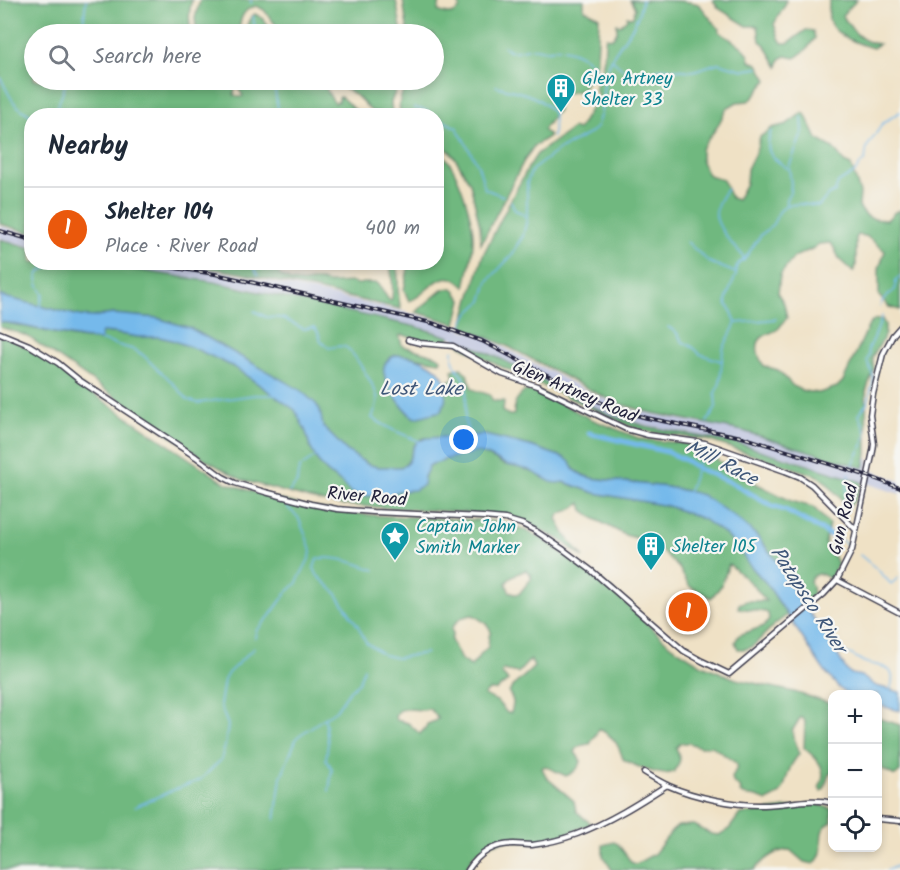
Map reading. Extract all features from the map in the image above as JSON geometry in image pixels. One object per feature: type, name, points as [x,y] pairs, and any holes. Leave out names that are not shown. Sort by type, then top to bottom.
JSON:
[{"type":"street","name":"Gun Road","points":[[729,674],[810,606],[837,580],[852,550],[874,444],[870,415],[873,394],[883,354],[900,327]]},
{"type":"street","name":"River Road","points":[[0,333],[29,345],[58,363],[101,395],[235,483],[311,504],[337,508],[496,518],[513,521],[534,530],[592,571],[684,651],[729,674]]},
{"type":"street","name":"Glen Artney Road","points":[[408,340],[453,346],[501,374],[537,386],[626,429],[648,435],[705,443],[792,474],[812,485],[856,530]]},
{"type":"street","points":[[837,580],[900,613]]},
{"type":"street","points":[[644,772],[667,785],[725,801],[752,805],[777,805],[812,800],[828,802]]},
{"type":"street","points":[[468,870],[486,850],[501,845],[532,845],[579,834],[667,785]]},
{"type":"street","points":[[882,819],[900,821]]},
{"type":"shaded area","points":[[0,226],[24,233],[24,245],[0,238]]},
{"type":"shaded area","points":[[138,270],[211,270],[419,315],[484,337],[595,395],[632,410],[702,424],[705,416],[869,459],[868,469],[900,481],[900,494],[785,457],[615,416],[479,348],[430,330],[237,286]]},
{"type":"green space","points":[[0,0],[192,0],[190,24],[24,24],[24,90],[235,90],[234,95],[239,97],[243,96],[239,90],[327,90],[335,103],[341,97],[353,108],[24,108],[24,231],[0,224]]},
{"type":"green space","points":[[200,0],[396,0],[400,24],[275,24],[264,10],[257,6],[245,12],[240,24],[196,24]]},
{"type":"green space","points":[[403,0],[442,0],[438,11],[450,14],[460,8],[458,0],[584,0],[584,9],[599,17],[595,71],[588,67],[584,70],[588,75],[587,81],[578,91],[559,93],[556,99],[558,110],[543,130],[550,136],[534,146],[524,161],[481,244],[480,226],[470,183],[450,151],[444,148],[444,108],[400,108],[403,90],[444,90],[444,24],[407,24]]},
{"type":"green space","points":[[630,0],[698,4],[723,35],[742,47],[750,61],[758,64],[767,80],[749,101],[737,102],[727,108],[701,149],[701,159],[707,173],[723,180],[731,198],[737,200],[746,183],[747,169],[760,137],[772,128],[787,124],[802,113],[805,114],[817,139],[833,148],[844,162],[851,165],[860,193],[859,207],[868,217],[887,220],[900,210],[900,310],[889,307],[879,296],[879,269],[885,251],[866,236],[858,235],[856,265],[853,272],[840,260],[830,243],[819,244],[794,257],[780,275],[778,294],[784,303],[787,318],[778,329],[764,336],[758,346],[758,354],[764,366],[778,370],[793,386],[803,391],[819,393],[837,387],[843,381],[869,325],[874,320],[882,319],[885,333],[872,357],[874,369],[866,391],[867,454],[864,468],[743,431],[648,412],[620,404],[509,347],[463,327],[483,255],[528,168],[537,154],[573,128],[578,130],[597,101],[598,96],[595,89],[603,62],[606,37],[613,38],[617,31],[617,24],[620,25],[627,19],[627,16],[633,16],[635,8]]},
{"type":"green space","points":[[713,0],[786,0],[774,24],[782,43],[788,43],[806,30],[813,31],[815,38],[807,49],[795,58],[786,56],[780,59],[778,67],[765,45],[760,41],[758,26],[747,26],[718,8]]},
{"type":"green space","points":[[829,0],[857,0],[842,15],[862,38],[879,44],[873,48],[847,38],[836,30],[829,20]]},
{"type":"green space","points":[[255,14],[266,24],[247,24]]},
{"type":"green space","points":[[347,90],[396,90],[391,102],[391,108],[368,108]]},
{"type":"green space","points":[[444,156],[455,173],[464,196],[473,232],[473,246],[465,287],[456,280],[442,279],[409,301],[404,290],[408,270],[444,270]]},
{"type":"green space","points":[[0,239],[24,246],[24,270],[136,270],[214,282],[417,327],[450,337],[448,341],[420,340],[399,336],[403,346],[441,359],[440,362],[398,355],[388,360],[385,380],[410,415],[445,402],[447,382],[454,378],[452,370],[461,368],[467,374],[472,389],[490,395],[493,401],[504,401],[503,412],[509,415],[514,414],[519,396],[525,391],[531,391],[547,396],[591,419],[641,439],[700,445],[712,451],[718,461],[731,466],[744,477],[791,501],[813,507],[829,524],[825,544],[838,563],[830,579],[819,574],[812,578],[810,581],[812,595],[802,604],[779,564],[757,536],[720,508],[691,492],[591,478],[576,470],[565,458],[530,446],[485,435],[421,439],[414,446],[406,464],[401,467],[377,467],[367,464],[347,451],[323,427],[300,390],[190,328],[157,318],[113,314],[80,316],[0,296]]},
{"type":"green space","points":[[222,270],[276,270],[291,281],[377,283],[391,301],[391,270],[397,270],[401,309]]},
{"type":"green space","points":[[453,288],[462,300],[456,324],[416,312],[443,289]]},
{"type":"green space","points":[[0,322],[81,338],[101,338],[102,332],[138,337],[159,337],[197,349],[234,367],[296,410],[310,447],[319,463],[355,494],[386,496],[423,480],[429,467],[437,462],[479,452],[505,465],[519,467],[595,493],[668,506],[703,519],[726,535],[740,550],[747,562],[767,584],[787,615],[752,647],[738,649],[735,642],[739,635],[764,626],[769,620],[768,613],[738,608],[739,604],[746,601],[766,601],[754,586],[729,564],[721,586],[711,598],[689,586],[679,568],[665,554],[644,540],[625,535],[595,519],[583,510],[581,503],[560,514],[557,519],[566,536],[584,558],[559,539],[507,515],[342,505],[314,500],[242,480],[208,461],[27,336],[0,327]]},
{"type":"green space","points":[[0,336],[14,340],[41,356],[74,381],[224,482],[266,496],[327,510],[368,515],[504,522],[543,539],[614,592],[670,645],[702,665],[736,679],[794,692],[828,703],[828,777],[821,791],[819,788],[823,776],[822,770],[814,756],[804,748],[805,722],[803,718],[800,718],[792,731],[799,754],[791,766],[782,791],[767,801],[740,793],[741,789],[732,778],[737,764],[712,746],[700,747],[681,743],[676,748],[680,759],[677,768],[668,773],[655,772],[623,759],[614,741],[599,729],[590,744],[576,750],[581,761],[573,772],[566,776],[545,766],[542,768],[547,778],[574,801],[576,811],[591,824],[537,843],[507,840],[489,845],[474,855],[465,870],[0,870]],"holes":[[[526,570],[531,575],[531,579],[519,594],[511,593],[506,583],[512,576]],[[473,615],[485,622],[491,633],[488,647],[471,666],[461,660],[451,640],[453,633],[451,629],[460,619]],[[531,660],[534,667],[512,687],[509,693],[513,701],[511,713],[507,713],[497,701],[484,695],[508,681],[501,673],[503,670],[518,673]],[[428,709],[438,718],[427,724],[420,734],[408,723],[396,720],[395,716],[400,710]]]},
{"type":"green space","points":[[459,340],[616,417],[645,426],[740,444],[862,482],[860,488],[852,504],[846,505],[818,476],[707,440],[649,432],[629,426],[483,358],[460,345]]},
{"type":"green space","points":[[882,719],[900,725],[900,772],[895,776],[882,769]]},
{"type":"green space","points":[[817,804],[828,808],[828,825],[823,831],[819,858],[814,864],[804,862],[790,850],[770,856],[754,870],[612,870],[603,856],[603,845],[614,842],[632,863],[636,864],[654,854],[678,826],[694,825],[711,834],[719,835],[729,829],[740,814]]},
{"type":"water","name":"Patapsco River","points":[[0,296],[80,316],[113,314],[157,318],[190,328],[300,390],[320,410],[323,427],[347,451],[367,464],[377,467],[406,465],[414,446],[426,438],[485,435],[530,446],[565,458],[573,469],[591,478],[667,487],[702,495],[732,515],[757,536],[779,564],[802,604],[847,671],[861,676],[876,686],[900,692],[900,711],[882,706],[882,690],[842,690],[839,688],[823,669],[767,584],[747,562],[740,550],[726,535],[703,519],[668,506],[595,493],[564,482],[551,482],[529,470],[507,465],[477,452],[432,464],[424,477],[423,485],[415,490],[399,491],[386,496],[355,494],[319,463],[295,410],[234,367],[196,349],[159,337],[138,337],[102,332],[99,340],[0,322]]},
{"type":"water","name":"Lost Lake","points":[[397,355],[430,364],[442,376],[446,395],[441,411],[415,418],[403,407],[390,388],[384,372],[386,362]]},
{"type":"waterway","points":[[83,24],[86,0]]},
{"type":"waterway","points":[[461,327],[467,315],[482,301],[488,281],[513,254],[523,236],[527,219],[527,182],[532,170],[558,150],[596,128],[601,113],[605,74],[614,54],[634,25],[642,0]]},
{"type":"waterway","points":[[253,16],[254,24]]},
{"type":"waterway","points":[[504,46],[511,51],[531,48],[564,49],[584,57],[596,68]]},
{"type":"waterway","points":[[612,59],[624,70],[650,72],[664,68],[693,71],[718,63],[744,70],[758,68]]},
{"type":"waterway","points":[[0,77],[15,104],[24,111]]},
{"type":"waterway","points":[[496,86],[528,95],[548,107],[554,114],[553,137]]},
{"type":"waterway","points":[[58,108],[63,90]]},
{"type":"waterway","points":[[275,90],[278,108]]},
{"type":"waterway","points":[[787,205],[819,206],[828,195],[835,192],[838,183],[854,173],[865,160],[867,147],[883,123],[900,112]]},
{"type":"waterway","points":[[707,422],[716,408],[715,393],[720,383],[723,349],[736,323],[726,301],[736,275],[736,268],[786,205],[791,184],[789,167],[803,131],[802,117]]},
{"type":"waterway","points":[[444,121],[457,128],[478,165],[485,189],[503,196]]},
{"type":"waterway","points":[[771,131],[768,144],[770,153],[776,161],[787,168]]},
{"type":"waterway","points":[[727,189],[718,204],[716,218],[722,230],[744,259]]},
{"type":"waterway","points":[[511,201],[515,210],[527,219]]},
{"type":"waterway","points":[[687,242],[709,262],[736,273]]},
{"type":"waterway","points":[[40,307],[43,294],[37,277],[43,270]]},
{"type":"waterway","points":[[255,270],[258,275]]},
{"type":"waterway","points":[[880,307],[895,290],[896,280],[900,276]]},
{"type":"waterway","points":[[254,311],[266,317],[282,318],[304,329],[314,327],[321,342],[329,348],[340,346],[347,348],[359,363],[377,396],[372,418],[421,442]]},
{"type":"waterway","points":[[852,467],[866,437],[866,431],[859,415],[868,402],[874,378],[867,361],[868,349],[882,316]]},
{"type":"waterway","points":[[736,323],[776,319]]},
{"type":"waterway","points":[[668,327],[700,354],[721,361]]},
{"type":"waterway","points":[[100,340],[135,350],[143,355],[188,400],[198,403],[254,395],[276,395]]},
{"type":"waterway","points":[[453,350],[455,365]]},
{"type":"waterway","points":[[456,367],[467,383],[465,421],[469,437]]},
{"type":"waterway","name":"Mill Race","points":[[589,433],[668,452],[834,537]]},
{"type":"waterway","points":[[688,493],[701,451]]},
{"type":"waterway","points":[[289,492],[297,483],[299,469],[315,457]]},
{"type":"waterway","points":[[844,506],[849,473]]},
{"type":"waterway","points":[[255,638],[256,631],[296,584],[310,557],[309,544],[298,517],[286,503]]},
{"type":"waterway","points":[[841,540],[848,545]]},
{"type":"waterway","points":[[860,555],[891,584],[898,578]]},
{"type":"waterway","points":[[375,570],[332,558],[317,559],[314,568],[317,575],[336,593],[366,642],[384,655],[397,658],[426,653]]},
{"type":"waterway","points":[[135,807],[200,780],[221,760],[228,725],[220,705],[224,680],[228,673],[254,648]]},
{"type":"waterway","points":[[834,648],[864,662],[886,668],[892,675],[890,690]]},
{"type":"waterway","points":[[275,820],[281,777],[297,737],[336,710],[350,690],[359,682],[364,668]]},
{"type":"waterway","points":[[325,719],[328,743],[326,759],[332,769],[329,791]]},
{"type":"waterway","points":[[887,870],[900,865]]},
{"type":"railway","points":[[0,231],[24,238]]},
{"type":"railway","points":[[189,270],[432,323],[482,341],[618,410],[742,437],[900,488]]},
{"type":"place","name":"Glen Artney Shelter 33","points":[[561,114]]},
{"type":"place","name":"Captain John Smith Marker","points":[[395,562]]},
{"type":"place","name":"Shelter 105","points":[[651,572]]},
{"type":"place","name":"Shelter 104","points":[[688,612]]}]
